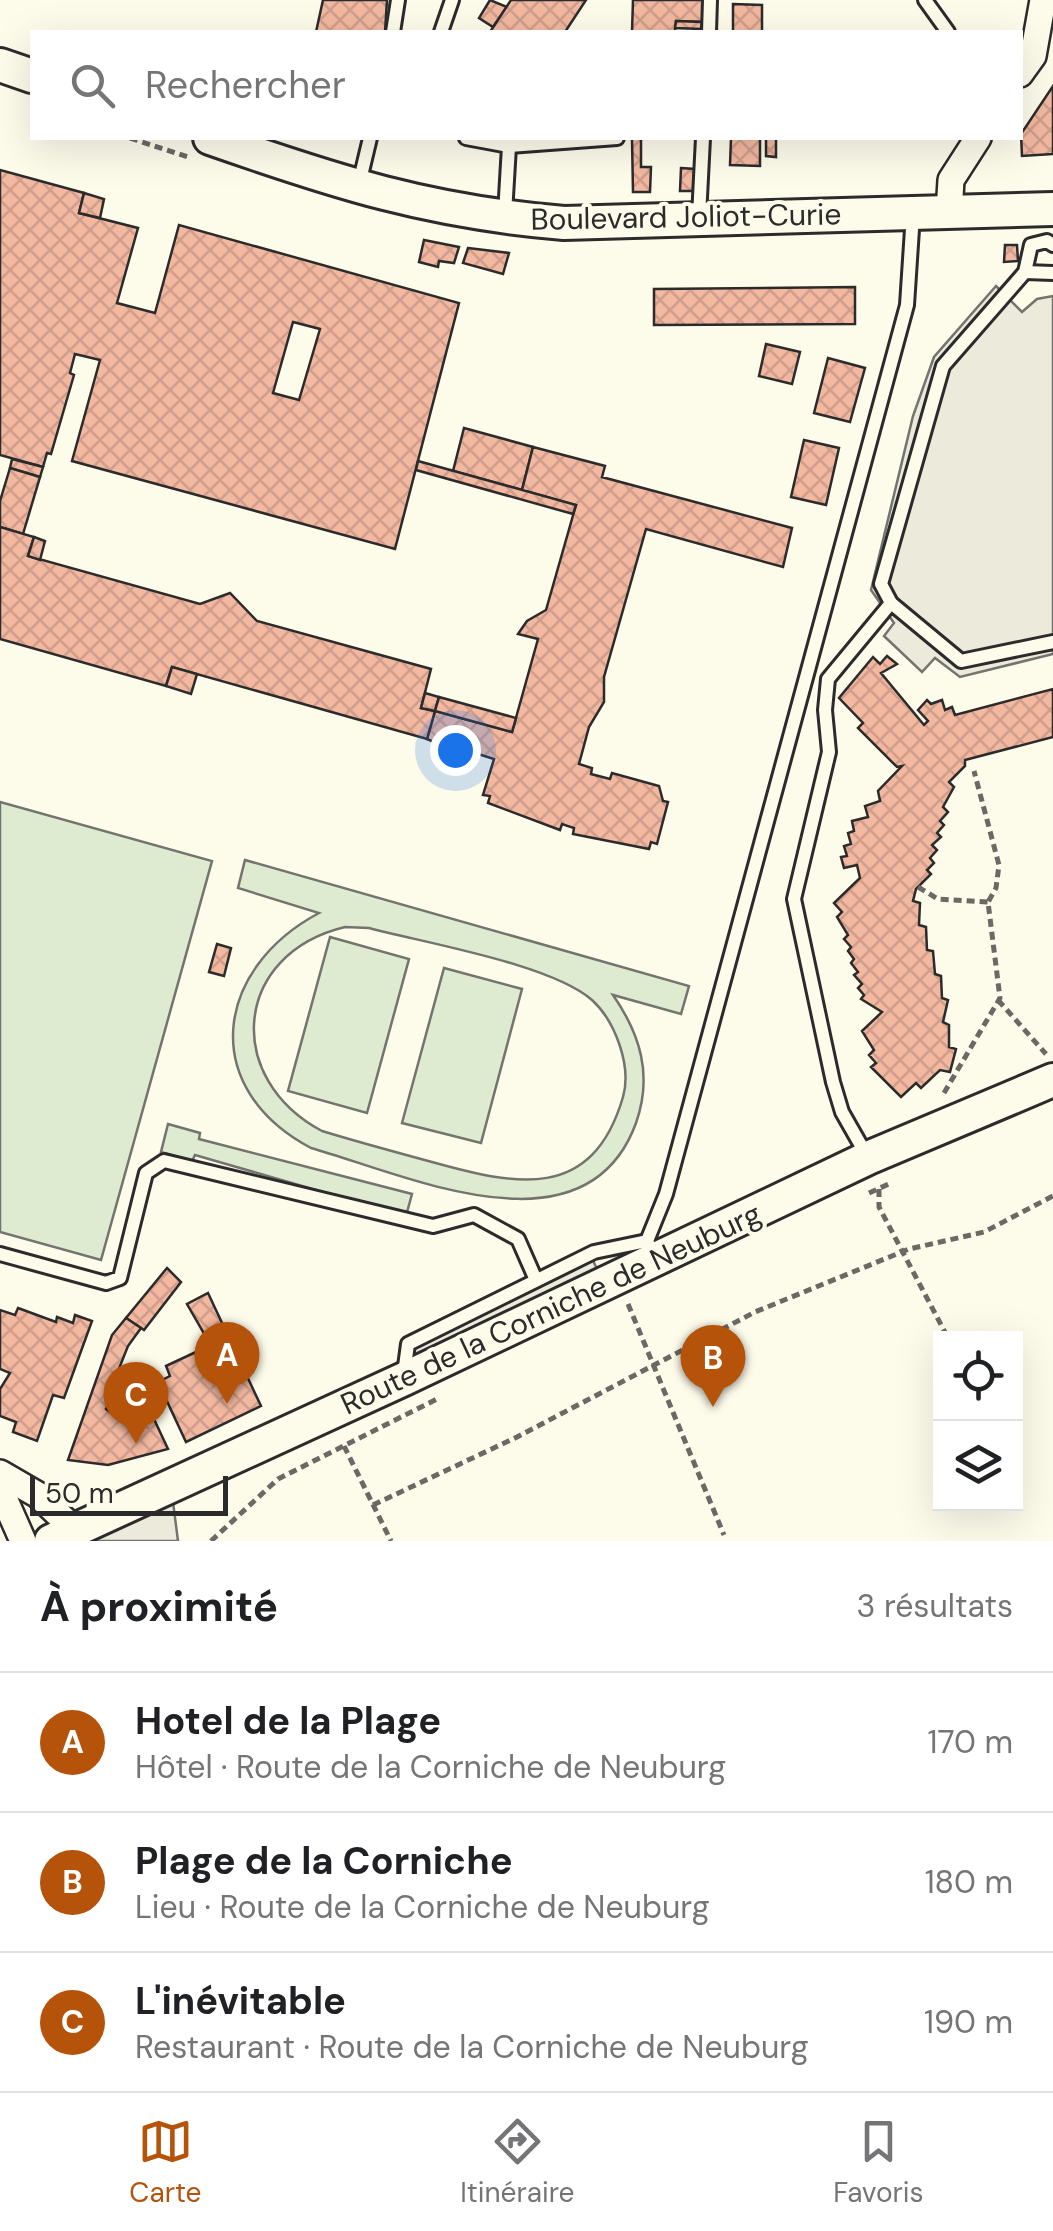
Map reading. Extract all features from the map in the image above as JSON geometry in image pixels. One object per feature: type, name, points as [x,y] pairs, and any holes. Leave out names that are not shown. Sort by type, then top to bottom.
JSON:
[{"type":"street","points":[[1023,70],[1032,56],[1043,0]]},
{"type":"street","points":[[0,64],[30,75]]},
{"type":"street","name":"Boulevard Joliot-Curie","points":[[216,140],[358,189],[504,218],[564,224],[949,213],[1050,226]]},
{"type":"street","points":[[949,213],[951,180],[977,140]]},
{"type":"street","name":"Route de la Corniche de Neuburg","points":[[63,1535],[404,1380],[651,1250],[873,1173],[1052,1071]]},
{"type":"street","points":[[0,1473],[38,1495],[63,1535]]},
{"type":"street","points":[[0,1489],[23,1541]]},
{"type":"lane","points":[[393,30],[398,0]]},
{"type":"lane","points":[[442,30],[452,0]]},
{"type":"lane","points":[[708,30],[710,0]]},
{"type":"lane","points":[[925,0],[947,30]]},
{"type":"lane","points":[[358,189],[370,140]]},
{"type":"lane","points":[[477,140],[509,146],[591,140]]},
{"type":"lane","points":[[699,219],[704,140]]},
{"type":"lane","points":[[504,218],[509,146]]},
{"type":"lane","points":[[404,1380],[408,1344],[594,1252],[651,1250],[908,305],[912,214]]},
{"type":"lane","points":[[1050,226],[1031,245],[1025,272],[942,366],[882,584],[891,602],[961,660],[1053,642]]},
{"type":"lane","points":[[1025,272],[1053,273]]},
{"type":"lane","points":[[873,1173],[842,1112],[833,1082],[794,899],[829,752],[825,710],[828,679],[891,602]]},
{"type":"lane","points":[[0,1254],[106,1283],[120,1278],[146,1173],[164,1161],[434,1226],[474,1215],[518,1239],[536,1280]]},
{"type":"path","points":[[936,1099],[979,1040],[998,1000],[1001,981],[988,902],[996,888],[999,865],[974,770]]},
{"type":"path","points":[[918,887],[938,899],[988,902]]},
{"type":"path","points":[[998,1000],[1052,1071]]},
{"type":"path","points":[[873,1173],[896,1180]]},
{"type":"path","points":[[860,1197],[873,1173]]},
{"type":"path","points":[[873,1173],[879,1207],[944,1331]]},
{"type":"path","points":[[373,1505],[517,1437],[755,1312],[902,1252],[984,1232],[1053,1196]]},
{"type":"path","points":[[611,1312],[642,1296]]},
{"type":"path","points":[[628,1304],[724,1535]]},
{"type":"path","points":[[211,1541],[278,1479],[454,1390]]},
{"type":"path","points":[[344,1446],[391,1541]]},
{"type":"green space","points":[[0,802],[212,861],[101,1260],[0,1232]]},
{"type":"green space","points":[[245,860],[689,986],[681,1014],[613,995],[637,1040],[643,1088],[636,1123],[612,1165],[578,1188],[537,1198],[491,1197],[395,1175],[311,1148],[275,1123],[250,1094],[236,1062],[233,1029],[241,996],[258,965],[284,937],[319,913],[238,888]],"holes":[[[345,927],[369,928],[518,965],[573,987],[592,1000],[608,1020],[620,1045],[625,1072],[623,1097],[609,1131],[592,1155],[571,1170],[547,1178],[492,1176],[322,1131],[290,1108],[268,1081],[256,1050],[254,1019],[262,989],[280,963],[308,941]]]},
{"type":"green space","points":[[330,937],[409,959],[367,1113],[288,1091]]},
{"type":"green space","points":[[444,968],[522,989],[481,1143],[402,1123]]},
{"type":"green space","points":[[168,1124],[200,1133],[199,1139],[412,1194],[406,1216],[195,1155],[192,1161],[161,1152]]},
{"type":"shaded area","points":[[996,286],[1022,312],[1037,299],[1053,296],[1053,654],[960,677],[935,658],[922,672],[884,636],[894,623],[871,590],[913,416],[934,357]]},
{"type":"shaded area","points":[[587,1248],[597,1269],[414,1357],[404,1337]]},
{"type":"shaded area","points":[[173,1502],[178,1541],[89,1541]]},
{"type":"building","points":[[323,0],[387,0],[385,30],[316,30]]},
{"type":"building","points":[[490,0],[507,7],[493,27],[479,18]]},
{"type":"building","points":[[511,0],[586,0],[566,30],[491,30]]},
{"type":"building","points":[[633,0],[705,0],[702,22],[676,21],[675,30],[632,30]]},
{"type":"building","points":[[733,4],[762,5],[762,30],[733,30]]},
{"type":"building","points":[[676,21],[702,22],[701,29],[675,28]]},
{"type":"building","points":[[1053,86],[1053,154],[1022,156],[1023,131]]},
{"type":"building","points":[[632,140],[641,140],[641,167],[651,167],[650,192],[633,192]]},
{"type":"building","points":[[731,140],[760,140],[760,166],[730,165]]},
{"type":"building","points":[[766,140],[776,140],[776,157],[766,156]]},
{"type":"building","points":[[681,168],[695,169],[694,191],[680,191]]},
{"type":"building","points":[[0,170],[84,193],[79,213],[138,228],[117,303],[155,313],[179,225],[459,303],[395,549],[72,461],[100,360],[75,354],[70,373],[74,375],[51,454],[47,453],[43,467],[0,455]],"holes":[[[293,322],[320,329],[299,400],[273,393]]]},
{"type":"building","points":[[84,193],[104,199],[100,218],[79,213]]},
{"type":"building","points":[[424,240],[459,247],[454,263],[439,261],[438,267],[419,262]]},
{"type":"building","points":[[1005,245],[1017,245],[1018,261],[1004,262]]},
{"type":"building","points":[[468,248],[509,253],[503,274],[463,263]]},
{"type":"building","points":[[855,287],[855,324],[654,325],[654,289]]},
{"type":"building","points":[[766,344],[800,352],[792,384],[759,376]]},
{"type":"building","points":[[828,358],[865,368],[850,422],[814,413]]},
{"type":"building","points":[[464,428],[533,447],[522,490],[453,471]]},
{"type":"building","points":[[804,440],[839,448],[826,505],[791,497]]},
{"type":"building","points":[[533,447],[605,466],[602,477],[792,528],[783,567],[646,529],[604,677],[604,702],[589,727],[579,764],[592,768],[591,774],[610,779],[612,773],[659,786],[663,801],[668,802],[657,844],[651,842],[649,849],[573,834],[574,828],[562,824],[560,830],[488,803],[490,796],[483,795],[494,759],[475,753],[466,765],[446,767],[435,757],[434,742],[427,739],[435,711],[512,732],[538,639],[518,634],[527,621],[546,610],[576,505],[522,490]]},
{"type":"building","points":[[12,459],[43,467],[40,477],[10,468]]},
{"type":"building","points":[[418,461],[576,505],[573,514],[416,470]]},
{"type":"building","points":[[10,468],[40,477],[23,534],[0,527],[0,501]]},
{"type":"building","points":[[0,527],[34,537],[28,556],[200,604],[230,593],[257,621],[431,669],[421,708],[435,711],[427,739],[172,667],[166,686],[0,639]]},
{"type":"building","points":[[34,537],[45,541],[40,560],[28,556]]},
{"type":"building","points":[[887,656],[897,664],[881,673],[924,725],[928,721],[918,710],[927,700],[931,704],[942,700],[945,710],[952,707],[955,715],[1053,689],[1053,737],[965,760],[965,766],[949,782],[954,787],[943,807],[948,812],[940,821],[944,825],[937,833],[941,837],[932,845],[937,850],[930,858],[934,863],[927,870],[931,874],[916,889],[913,901],[920,903],[919,925],[926,927],[927,950],[933,951],[935,974],[941,976],[942,998],[948,1000],[943,1022],[949,1025],[949,1047],[956,1049],[950,1072],[940,1070],[921,1088],[916,1083],[901,1097],[871,1067],[876,1063],[869,1055],[874,1050],[862,1031],[882,1012],[861,999],[864,995],[858,988],[862,984],[854,975],[858,972],[851,963],[851,947],[844,939],[848,935],[837,917],[842,912],[834,903],[860,878],[857,865],[844,868],[841,857],[847,856],[844,846],[851,844],[848,833],[854,831],[852,821],[868,817],[865,806],[880,801],[878,791],[902,766],[897,767],[858,728],[863,723],[839,698],[873,657],[880,664]]},
{"type":"building","points":[[172,667],[197,674],[191,694],[166,686]]},
{"type":"building","points":[[425,693],[439,697],[435,711],[421,708]]},
{"type":"building","points":[[439,697],[516,718],[512,732],[435,711]]},
{"type":"building","points":[[217,944],[231,948],[224,976],[209,972]]},
{"type":"building","points":[[167,1268],[181,1282],[144,1330],[126,1318]]},
{"type":"building","points":[[208,1293],[261,1406],[186,1442],[158,1382],[170,1376],[166,1366],[198,1351],[204,1365],[218,1358],[187,1304]]},
{"type":"building","points":[[18,1308],[56,1322],[57,1317],[73,1323],[75,1315],[92,1321],[64,1398],[53,1395],[37,1441],[13,1432],[16,1422],[0,1416],[0,1389],[10,1373],[0,1369],[0,1310],[15,1315]]},
{"type":"building","points":[[126,1318],[141,1328],[128,1346],[110,1391],[115,1393],[106,1409],[114,1415],[146,1402],[168,1449],[108,1465],[68,1460],[112,1335]]},
{"type":"place","name":"Hotel de la Plage","points":[[227,1404]]},
{"type":"place","name":"Plage de la Corniche","points":[[713,1407]]},
{"type":"place","name":"L'inévitable","points":[[136,1444]]}]
